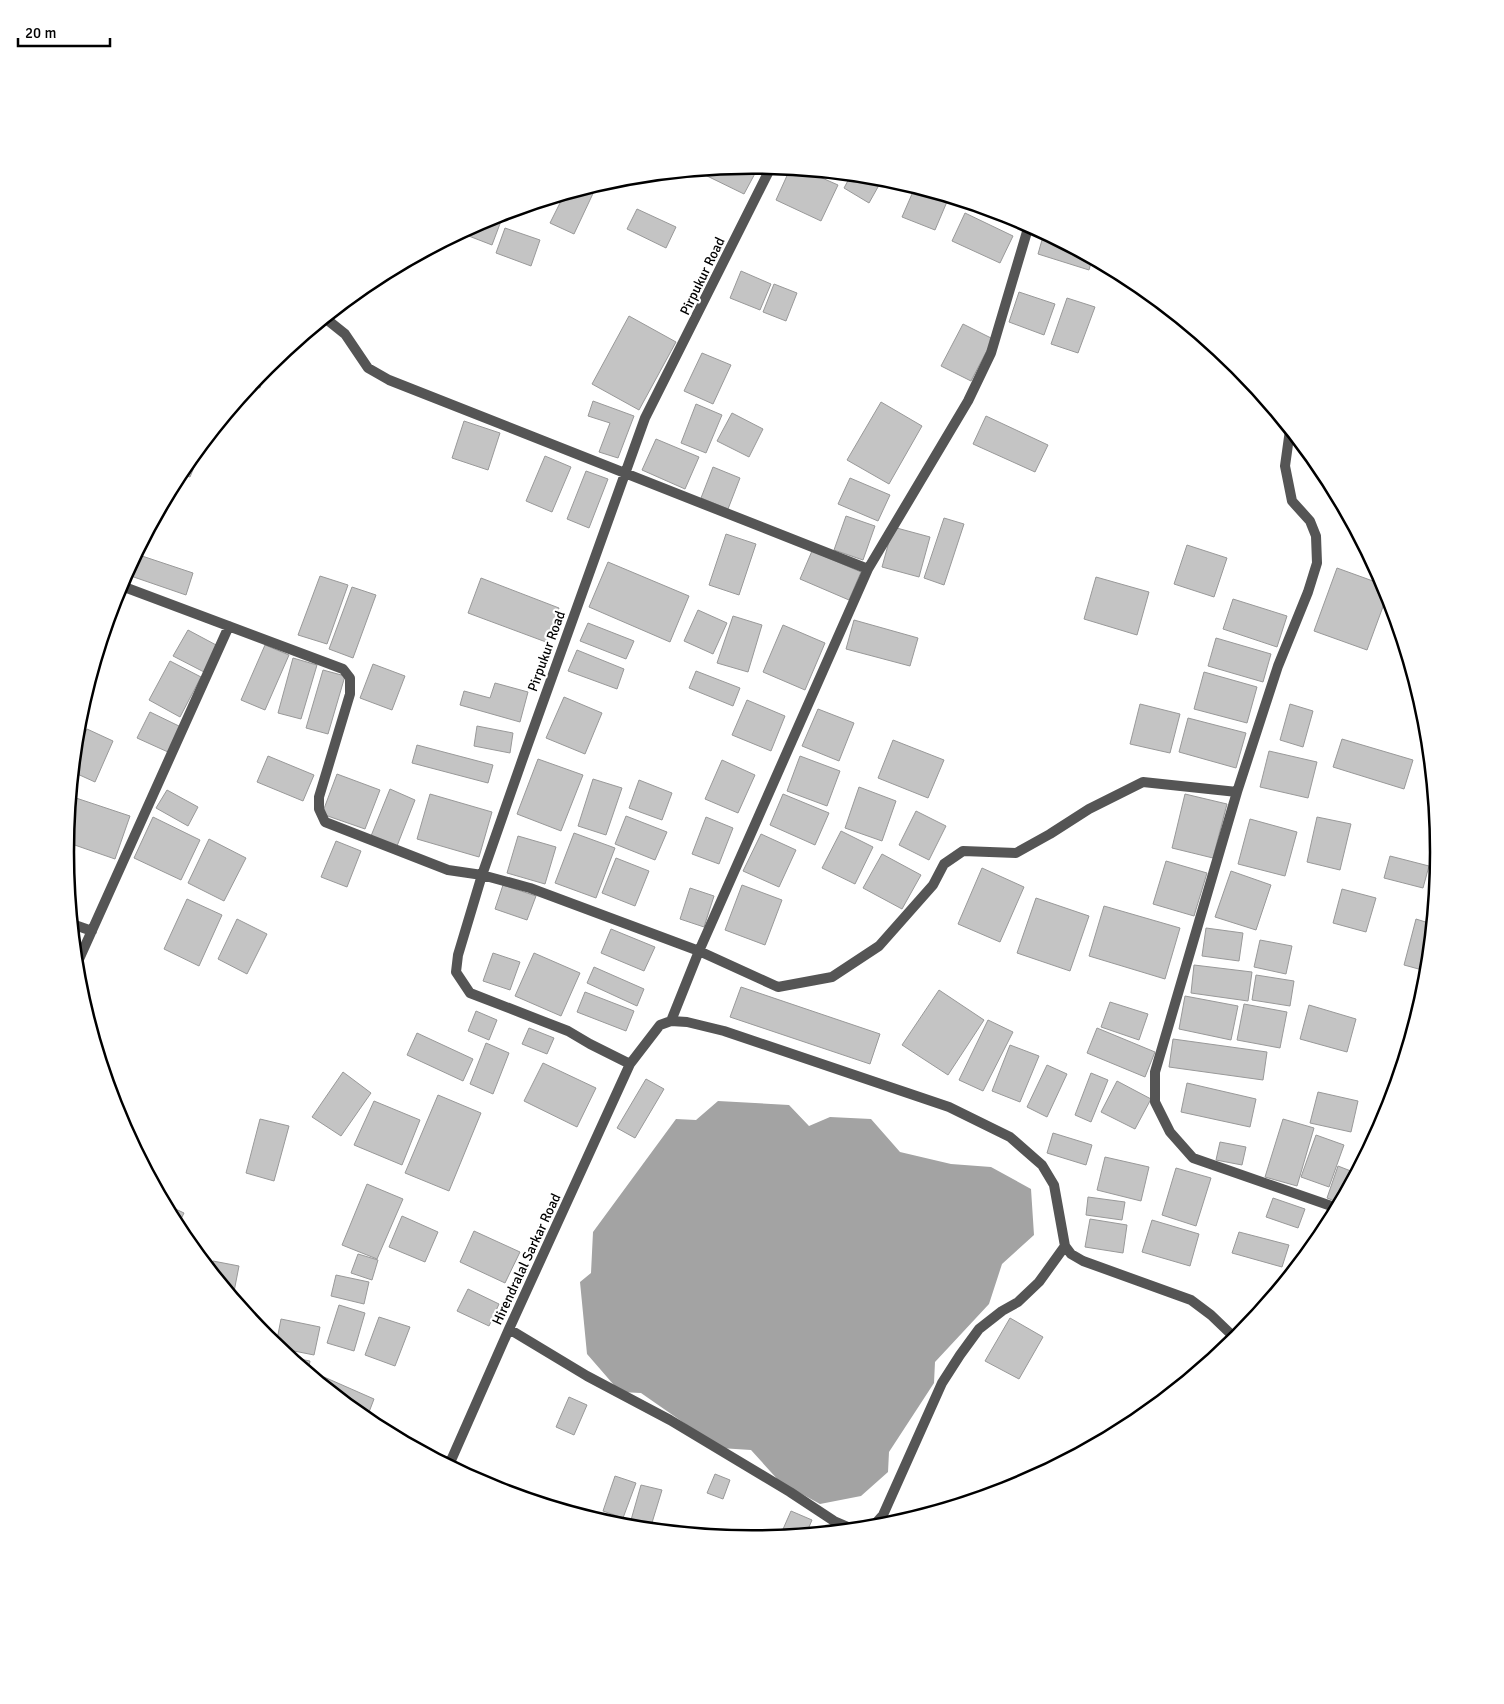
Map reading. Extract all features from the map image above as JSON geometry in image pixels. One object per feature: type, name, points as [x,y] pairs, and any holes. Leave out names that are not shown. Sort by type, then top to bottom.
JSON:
[{"type":"street","name":"Pirpukur Road","points":[[630,1064],[568,1031],[470,993],[456,972],[458,954],[482,874],[645,418],[767,174]]},
{"type":"street","points":[[1028,232],[991,353],[968,401],[868,569],[699,951],[671,1021],[687,1022],[724,1031],[949,1107],[1010,1137],[1042,1165],[1054,1185],[1065,1246],[1071,1254],[1083,1261],[1191,1300],[1230,1334]]},
{"type":"street","points":[[330,322],[345,334],[368,368],[388,380],[868,569]]},
{"type":"street","points":[[1289,438],[1285,466],[1292,501],[1310,521],[1316,536],[1317,563],[1308,592],[1278,666],[1238,792],[1155,1072],[1155,1102],[1170,1132],[1193,1158],[1330,1206]]},
{"type":"street","points":[[127,588],[343,669],[350,678],[350,694],[319,796],[319,809],[325,822],[448,870],[482,874],[530,888],[699,951],[778,987],[832,977],[878,946],[933,885],[944,864],[963,851],[1016,853],[1089,809],[1143,782],[1238,792]]},
{"type":"street","points":[[82,953],[229,626]]},
{"type":"street","points":[[78,926],[92,931]]},
{"type":"street","name":"Hirendralal Sarkar Road","points":[[451,1459],[630,1064],[660,1025],[671,1021]]},
{"type":"street","points":[[880,1518],[942,1383],[979,1329],[1002,1311],[1018,1302],[1039,1282],[1065,1246]]},
{"type":"street","points":[[509,1328],[587,1376],[696,1436],[840,1524]]},
{"type":"shaded area","points":[[718,1101],[789,1105],[809,1126],[830,1117],[871,1119],[900,1152],[951,1164],[991,1167],[1031,1189],[1034,1235],[1002,1264],[989,1304],[935,1362],[934,1383],[889,1452],[888,1472],[861,1496],[820,1504],[780,1482],[751,1450],[720,1448],[641,1393],[620,1392],[587,1354],[580,1282],[591,1273],[593,1232],[676,1119],[696,1120]]},
{"type":"building","points":[[755,174],[744,194],[706,175]]},
{"type":"building","points":[[787,175],[822,178],[838,185],[821,221],[776,200]]},
{"type":"building","points":[[848,181],[878,186],[869,203],[844,188]]},
{"type":"building","points":[[593,193],[574,234],[550,223],[561,202]]},
{"type":"building","points":[[912,193],[947,203],[935,230],[902,217]]},
{"type":"building","points":[[637,209],[676,227],[666,248],[627,229]]},
{"type":"building","points":[[965,213],[1013,236],[1000,263],[952,241]]},
{"type":"building","points":[[501,222],[492,245],[469,236]]},
{"type":"building","points":[[505,228],[540,240],[531,266],[496,253]]},
{"type":"building","points":[[1042,239],[1090,265],[1089,270],[1038,254]]},
{"type":"building","points":[[741,271],[771,284],[760,310],[730,298]]},
{"type":"building","points":[[774,284],[797,293],[786,321],[763,312]]},
{"type":"building","points":[[1019,292],[1055,304],[1044,335],[1009,322]]},
{"type":"building","points":[[1067,298],[1095,307],[1078,353],[1051,344]]},
{"type":"building","points":[[629,316],[676,342],[639,410],[592,384]]},
{"type":"building","points":[[963,324],[993,339],[971,381],[941,366]]},
{"type":"building","points":[[702,353],[731,365],[713,404],[684,391]]},
{"type":"building","points":[[593,401],[634,416],[618,458],[599,452],[610,423],[588,416]]},
{"type":"building","points":[[881,402],[922,426],[889,484],[847,460]]},
{"type":"building","points":[[696,404],[722,415],[706,453],[681,443]]},
{"type":"building","points":[[732,413],[763,429],[749,457],[717,441]]},
{"type":"building","points":[[986,416],[1048,445],[1035,472],[973,444]]},
{"type":"building","points":[[464,421],[500,433],[488,470],[452,458]]},
{"type":"building","points":[[656,439],[699,457],[685,489],[642,470]]},
{"type":"building","points":[[545,456],[571,467],[552,512],[526,501]]},
{"type":"building","points":[[195,466],[190,477],[187,476]]},
{"type":"building","points":[[713,467],[740,478],[728,509],[701,498]]},
{"type":"building","points":[[586,471],[608,479],[589,528],[567,519]]},
{"type":"building","points":[[850,478],[890,495],[878,521],[838,504]]},
{"type":"building","points":[[846,516],[875,526],[863,560],[834,550]]},
{"type":"building","points":[[944,518],[964,524],[944,585],[924,578]]},
{"type":"building","points":[[893,527],[930,537],[919,577],[882,567]]},
{"type":"building","points":[[726,534],[756,544],[739,595],[709,585]]},
{"type":"building","points":[[1187,545],[1227,558],[1214,597],[1174,584]]},
{"type":"building","points":[[812,551],[861,572],[849,600],[800,579]]},
{"type":"building","points":[[142,556],[193,573],[186,595],[132,577]]},
{"type":"building","points":[[608,562],[689,596],[670,642],[589,607]]},
{"type":"building","points":[[1337,568],[1374,581],[1384,605],[1367,650],[1314,631]]},
{"type":"building","points":[[320,576],[348,585],[327,644],[298,635]]},
{"type":"building","points":[[1096,577],[1149,592],[1137,635],[1084,619]]},
{"type":"building","points":[[481,578],[559,608],[546,642],[468,613]]},
{"type":"building","points":[[352,587],[376,595],[353,658],[329,649]]},
{"type":"building","points":[[1233,599],[1287,616],[1277,647],[1223,629]]},
{"type":"building","points":[[698,610],[727,623],[713,654],[684,641]]},
{"type":"building","points":[[733,616],[762,625],[748,672],[717,663]]},
{"type":"building","points":[[854,620],[918,638],[910,666],[846,649]]},
{"type":"building","points":[[588,623],[634,641],[626,659],[580,641]]},
{"type":"building","points":[[783,625],[825,643],[805,690],[763,672]]},
{"type":"building","points":[[188,630],[218,646],[204,672],[173,656]]},
{"type":"building","points":[[1216,638],[1271,654],[1263,682],[1208,666]]},
{"type":"building","points":[[265,645],[289,655],[265,710],[241,700]]},
{"type":"building","points":[[577,650],[624,669],[617,689],[568,671]]},
{"type":"building","points":[[293,658],[317,665],[301,719],[278,713]]},
{"type":"building","points":[[170,661],[201,677],[180,717],[149,700]]},
{"type":"building","points":[[373,664],[405,676],[392,710],[360,698]]},
{"type":"building","points":[[323,670],[345,676],[328,734],[306,728]]},
{"type":"building","points":[[696,671],[740,688],[733,706],[689,688]]},
{"type":"building","points":[[1204,672],[1257,687],[1247,723],[1194,709]]},
{"type":"building","points":[[495,683],[528,692],[520,722],[460,705],[464,691],[490,698]]},
{"type":"building","points":[[564,697],[602,713],[585,754],[546,738]]},
{"type":"building","points":[[747,700],[785,716],[771,751],[732,735]]},
{"type":"building","points":[[1140,704],[1180,714],[1170,753],[1130,744]]},
{"type":"building","points":[[1290,704],[1313,711],[1303,747],[1280,740]]},
{"type":"building","points":[[818,709],[854,723],[839,761],[802,746]]},
{"type":"building","points":[[150,712],[181,727],[168,752],[137,738]]},
{"type":"building","points":[[1188,718],[1246,733],[1236,768],[1179,752]]},
{"type":"building","points":[[477,726],[513,733],[510,753],[474,746]]},
{"type":"building","points":[[87,729],[113,741],[95,782],[79,775]]},
{"type":"building","points":[[1342,739],[1413,760],[1404,789],[1333,767]]},
{"type":"building","points":[[893,740],[944,760],[928,798],[878,778]]},
{"type":"building","points":[[417,745],[493,765],[488,783],[412,763]]},
{"type":"building","points":[[1269,751],[1317,762],[1308,798],[1260,787]]},
{"type":"building","points":[[268,756],[314,775],[303,801],[257,782]]},
{"type":"building","points":[[800,756],[840,771],[827,806],[787,791]]},
{"type":"building","points":[[538,759],[583,775],[561,831],[517,814]]},
{"type":"building","points":[[722,760],[755,775],[738,813],[705,799]]},
{"type":"building","points":[[337,774],[380,790],[365,829],[322,814]]},
{"type":"building","points":[[593,779],[622,788],[606,835],[578,826]]},
{"type":"building","points":[[639,780],[672,793],[662,820],[629,808]]},
{"type":"building","points":[[859,787],[896,801],[882,841],[845,828]]},
{"type":"building","points":[[390,789],[415,800],[397,846],[371,836]]},
{"type":"building","points":[[167,790],[198,807],[188,826],[156,808]]},
{"type":"building","points":[[430,794],[492,812],[479,857],[417,839]]},
{"type":"building","points":[[783,794],[829,813],[815,845],[770,825]]},
{"type":"building","points":[[1185,794],[1227,804],[1213,858],[1172,848]]},
{"type":"building","points":[[76,798],[130,816],[115,859],[74,845]]},
{"type":"building","points":[[916,811],[946,826],[929,860],[899,845]]},
{"type":"building","points":[[626,816],[667,832],[655,860],[615,844]]},
{"type":"building","points":[[153,817],[200,840],[181,880],[134,858]]},
{"type":"building","points":[[706,817],[733,828],[719,864],[692,854]]},
{"type":"building","points":[[1317,817],[1351,824],[1340,870],[1307,862]]},
{"type":"building","points":[[1250,819],[1297,832],[1285,876],[1238,864]]},
{"type":"building","points":[[841,831],[873,847],[855,884],[822,868]]},
{"type":"building","points":[[574,833],[615,848],[596,898],[555,883]]},
{"type":"building","points":[[761,834],[796,850],[779,887],[743,871]]},
{"type":"building","points":[[518,836],[556,847],[545,884],[507,873]]},
{"type":"building","points":[[209,839],[246,858],[224,901],[188,883]]},
{"type":"building","points":[[336,841],[361,851],[347,887],[321,877]]},
{"type":"building","points":[[882,854],[921,875],[902,909],[863,888]]},
{"type":"building","points":[[1390,856],[1429,866],[1423,888],[1384,878]]},
{"type":"building","points":[[616,858],[649,871],[635,906],[602,893]]},
{"type":"building","points":[[1166,861],[1207,873],[1194,916],[1153,904]]},
{"type":"building","points":[[982,868],[1024,887],[1000,942],[958,924]]},
{"type":"building","points":[[1231,871],[1271,885],[1256,930],[1215,917]]},
{"type":"building","points":[[503,885],[536,896],[527,920],[495,909]]},
{"type":"building","points":[[742,885],[782,900],[765,945],[725,930]]},
{"type":"building","points":[[690,888],[714,896],[704,927],[680,919]]},
{"type":"building","points":[[1342,889],[1376,898],[1366,932],[1333,923]]},
{"type":"building","points":[[1036,898],[1089,916],[1070,971],[1017,953]]},
{"type":"building","points":[[187,899],[222,915],[199,966],[164,949]]},
{"type":"building","points":[[1104,906],[1180,928],[1165,979],[1089,956]]},
{"type":"building","points":[[237,919],[267,934],[247,974],[218,959]]},
{"type":"building","points":[[1416,919],[1426,922],[1419,969],[1404,965]]},
{"type":"building","points":[[1206,928],[1243,933],[1239,961],[1202,956]]},
{"type":"building","points":[[611,929],[655,947],[644,971],[601,953]]},
{"type":"building","points":[[1260,940],[1292,946],[1286,974],[1254,967]]},
{"type":"building","points":[[493,953],[520,962],[510,990],[483,981]]},
{"type":"building","points":[[534,953],[580,973],[561,1016],[515,996]]},
{"type":"building","points":[[1194,965],[1252,972],[1248,1001],[1191,993]]},
{"type":"building","points":[[594,967],[644,989],[637,1006],[587,983]]},
{"type":"building","points":[[1256,975],[1294,981],[1290,1006],[1252,1000]]},
{"type":"building","points":[[741,987],[880,1034],[870,1064],[730,1017]]},
{"type":"building","points":[[939,990],[984,1020],[948,1075],[902,1045]]},
{"type":"building","points":[[585,992],[634,1011],[626,1031],[577,1012]]},
{"type":"building","points":[[1185,996],[1238,1006],[1231,1040],[1179,1029]]},
{"type":"building","points":[[1110,1002],[1148,1014],[1139,1040],[1101,1027]]},
{"type":"building","points":[[1244,1004],[1287,1012],[1280,1048],[1237,1040]]},
{"type":"building","points":[[1309,1005],[1356,1019],[1347,1052],[1300,1039]]},
{"type":"building","points":[[476,1011],[497,1020],[489,1040],[468,1031]]},
{"type":"building","points":[[988,1020],[1013,1032],[983,1091],[959,1080]]},
{"type":"building","points":[[529,1028],[554,1038],[547,1054],[522,1044]]},
{"type":"building","points":[[1097,1028],[1155,1052],[1145,1077],[1087,1053]]},
{"type":"building","points":[[417,1033],[473,1059],[463,1081],[407,1055]]},
{"type":"building","points":[[1173,1039],[1267,1052],[1263,1080],[1169,1067]]},
{"type":"building","points":[[486,1043],[509,1053],[493,1094],[470,1084]]},
{"type":"building","points":[[1010,1045],[1039,1056],[1020,1102],[992,1091]]},
{"type":"building","points":[[543,1063],[596,1088],[577,1127],[524,1101]]},
{"type":"building","points":[[1047,1065],[1067,1074],[1047,1117],[1027,1107]]},
{"type":"building","points":[[343,1072],[371,1093],[341,1136],[312,1117]]},
{"type":"building","points":[[1091,1073],[1108,1080],[1091,1122],[1075,1115]]},
{"type":"building","points":[[646,1079],[664,1089],[635,1138],[617,1128]]},
{"type":"building","points":[[1117,1081],[1151,1099],[1135,1129],[1101,1112]]},
{"type":"building","points":[[1187,1083],[1256,1099],[1250,1127],[1181,1112]]},
{"type":"building","points":[[1318,1092],[1358,1101],[1351,1132],[1310,1123]]},
{"type":"building","points":[[438,1095],[481,1113],[449,1191],[405,1173]]},
{"type":"building","points":[[374,1101],[420,1120],[402,1165],[354,1145]]},
{"type":"building","points":[[260,1119],[289,1126],[274,1181],[246,1173]]},
{"type":"building","points":[[1283,1119],[1314,1128],[1297,1186],[1265,1177]]},
{"type":"building","points":[[1053,1133],[1092,1145],[1086,1165],[1047,1153]]},
{"type":"building","points":[[1316,1135],[1344,1145],[1329,1187],[1301,1177]]},
{"type":"building","points":[[1220,1142],[1246,1147],[1242,1165],[1216,1160]]},
{"type":"building","points":[[1105,1157],[1149,1167],[1141,1201],[1097,1190]]},
{"type":"building","points":[[1338,1166],[1350,1171],[1333,1200],[1327,1198]]},
{"type":"building","points":[[1176,1168],[1211,1178],[1196,1226],[1162,1215]]},
{"type":"building","points":[[367,1184],[403,1199],[377,1259],[342,1245]]},
{"type":"building","points":[[1088,1197],[1125,1202],[1122,1220],[1086,1215]]},
{"type":"building","points":[[1273,1198],[1305,1209],[1298,1228],[1266,1217]]},
{"type":"building","points":[[176,1209],[184,1213],[181,1218]]},
{"type":"building","points":[[402,1216],[438,1232],[425,1262],[389,1247]]},
{"type":"building","points":[[1090,1219],[1127,1225],[1123,1253],[1085,1247]]},
{"type":"building","points":[[1152,1220],[1199,1234],[1190,1266],[1142,1252]]},
{"type":"building","points":[[474,1231],[520,1252],[505,1283],[460,1262]]},
{"type":"building","points":[[1239,1232],[1289,1245],[1282,1267],[1232,1253]]},
{"type":"building","points":[[358,1254],[378,1260],[372,1280],[351,1273]]},
{"type":"building","points":[[213,1261],[239,1266],[234,1290],[214,1265]]},
{"type":"building","points":[[336,1275],[369,1282],[364,1304],[331,1296]]},
{"type":"building","points":[[468,1289],[499,1304],[489,1326],[457,1311]]},
{"type":"building","points":[[339,1305],[365,1313],[354,1351],[327,1343]]},
{"type":"building","points":[[379,1317],[410,1327],[395,1366],[365,1355]]},
{"type":"building","points":[[1010,1318],[1043,1337],[1019,1379],[985,1361]]},
{"type":"building","points":[[281,1319],[320,1327],[314,1355],[293,1351],[278,1337]]},
{"type":"building","points":[[302,1360],[310,1361],[309,1365]]},
{"type":"building","points":[[324,1378],[374,1399],[369,1412],[339,1390]]},
{"type":"building","points":[[569,1397],[587,1405],[574,1435],[556,1427]]},
{"type":"building","points":[[715,1474],[730,1480],[723,1499],[707,1493]]},
{"type":"building","points":[[615,1476],[636,1483],[623,1518],[603,1511]]},
{"type":"building","points":[[641,1485],[662,1490],[652,1522],[631,1519]]},
{"type":"building","points":[[791,1511],[812,1520],[809,1528],[783,1529]]}]
